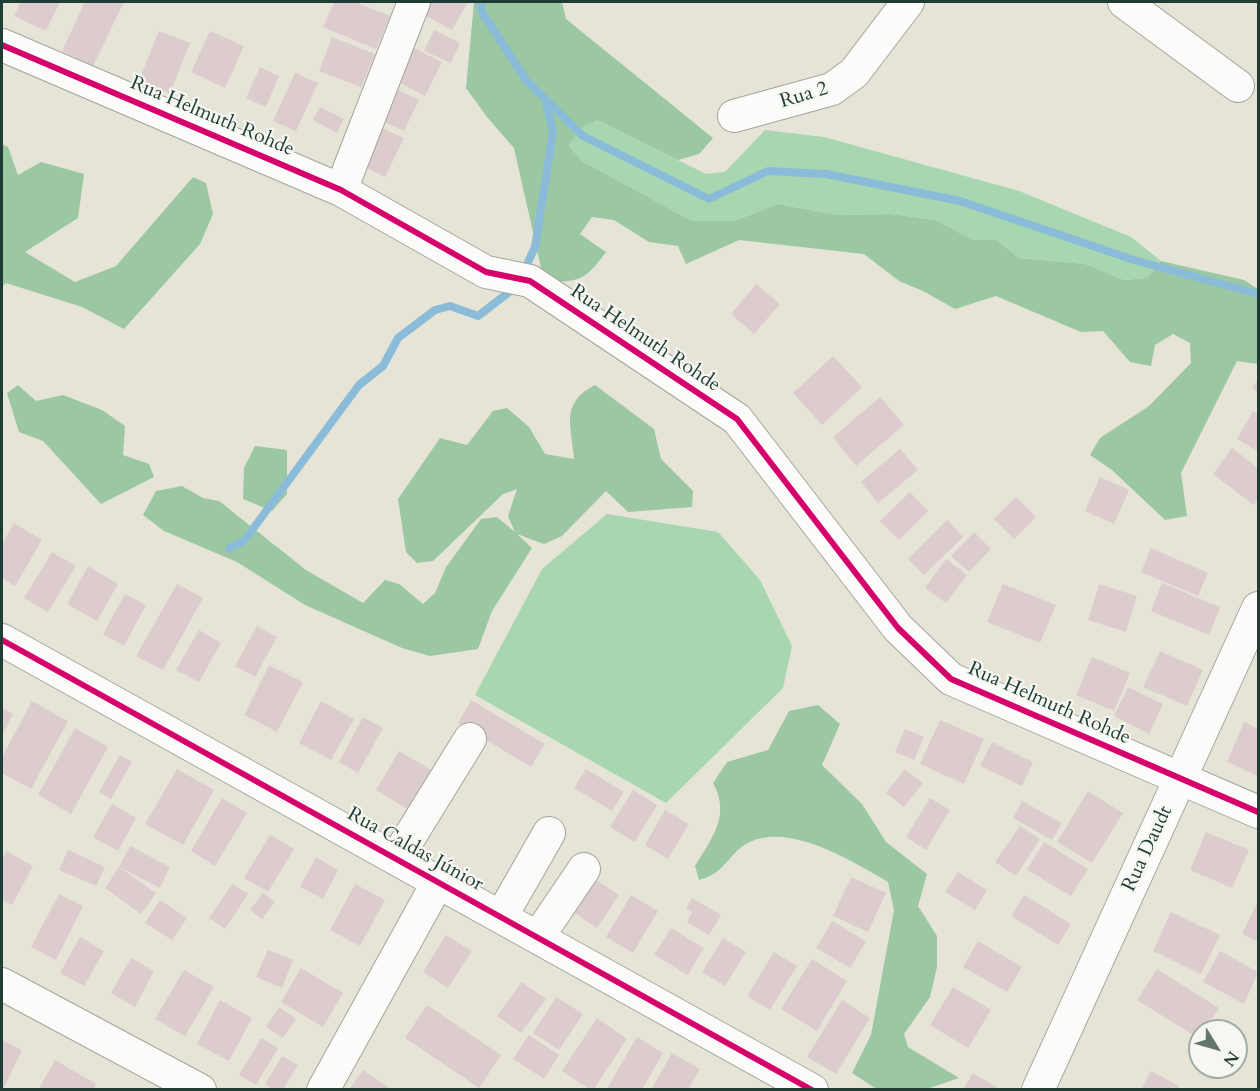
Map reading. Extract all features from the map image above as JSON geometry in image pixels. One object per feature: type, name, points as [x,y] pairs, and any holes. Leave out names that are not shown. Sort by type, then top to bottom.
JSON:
[{"type":"street","points":[[341,190],[414,2]]},
{"type":"street","name":"Rua 2","points":[[734,116],[832,89],[854,73],[908,2]]},
{"type":"street","points":[[1124,2],[1238,86]]},
{"type":"street","name":"Rua Helmuth Rohde","points":[[2,45],[341,190],[486,272],[516,278],[737,419],[898,628],[951,679],[1258,812]]},
{"type":"street","name":"Rua Daudt","points":[[1038,1089],[1258,608]]},
{"type":"street","name":"Rua Caldas Júnior","points":[[2,640],[812,1089]]},
{"type":"street","points":[[396,859],[470,739]]},
{"type":"street","points":[[501,917],[549,832]]},
{"type":"street","points":[[538,937],[584,870]]},
{"type":"street","points":[[323,1089],[438,882]]},
{"type":"street","points":[[2,984],[200,1089]]},
{"type":"green space","points":[[474,2],[562,2],[566,19],[713,138],[699,154],[678,160],[597,120],[580,128],[569,146],[582,161],[692,221],[735,221],[777,204],[839,215],[891,214],[935,220],[973,240],[995,239],[1019,258],[1085,264],[1124,280],[1147,278],[1161,261],[1244,280],[1258,289],[1258,364],[1237,361],[1181,473],[1187,516],[1165,520],[1112,470],[1090,455],[1100,438],[1149,406],[1191,363],[1190,343],[1173,334],[1155,345],[1151,366],[1130,362],[1103,331],[1081,332],[996,296],[955,309],[899,281],[864,254],[739,240],[686,264],[678,246],[649,242],[614,220],[592,217],[580,234],[606,252],[593,269],[580,278],[544,281],[514,148],[466,88]]},
{"type":"green space","points":[[597,120],[706,174],[725,172],[765,130],[824,137],[1019,191],[1131,237],[1161,261],[1147,278],[1124,280],[1085,264],[1019,258],[995,239],[973,240],[935,220],[891,214],[839,215],[777,204],[735,221],[692,221],[582,161],[569,146],[579,128]]},
{"type":"green space","points":[[2,144],[8,147],[18,175],[41,162],[84,174],[78,218],[25,252],[75,282],[116,266],[193,177],[206,183],[213,214],[200,244],[124,329],[82,307],[6,283],[2,286]]},
{"type":"green space","points":[[18,385],[36,401],[63,395],[102,410],[125,426],[123,455],[149,464],[154,477],[101,504],[43,441],[19,432],[7,393]]},
{"type":"green space","points":[[595,385],[654,429],[661,459],[693,491],[692,507],[628,512],[606,491],[562,536],[544,544],[517,534],[532,548],[492,611],[478,649],[430,656],[402,648],[305,605],[237,562],[164,531],[143,515],[156,491],[182,486],[203,498],[219,501],[306,570],[363,603],[385,580],[399,584],[423,604],[435,593],[446,567],[481,519],[497,517],[515,532],[508,516],[517,489],[503,494],[433,561],[417,563],[406,552],[398,499],[440,438],[467,445],[493,411],[507,408],[529,427],[545,454],[574,459],[570,427],[572,408],[584,392]]},
{"type":"green space","points":[[255,446],[287,450],[287,494],[272,511],[243,499],[244,468]]},
{"type":"green space","points":[[607,514],[718,532],[760,580],[792,646],[783,688],[666,803],[475,695],[542,569]]},
{"type":"green space","points":[[818,705],[840,724],[822,765],[862,804],[886,842],[927,874],[918,906],[937,936],[937,967],[930,997],[904,1034],[908,1047],[959,1078],[927,1089],[878,1090],[852,1073],[871,1035],[894,910],[888,882],[821,847],[784,837],[766,837],[750,842],[737,851],[716,872],[699,880],[695,866],[717,826],[720,806],[713,783],[727,762],[768,750],[789,711]]},
{"type":"building","points":[[21,2],[60,2],[46,31],[14,16]]},
{"type":"building","points":[[85,2],[124,2],[93,66],[62,51]]},
{"type":"building","points":[[334,2],[355,2],[390,16],[376,49],[323,27]]},
{"type":"building","points":[[426,2],[468,2],[452,30],[420,13]]},
{"type":"building","points":[[434,30],[460,43],[451,63],[424,51]]},
{"type":"building","points":[[159,31],[190,43],[170,93],[139,80]]},
{"type":"building","points":[[210,31],[244,46],[225,88],[191,72]]},
{"type":"building","points":[[332,37],[375,54],[361,87],[319,71]]},
{"type":"building","points":[[410,46],[442,62],[425,96],[393,79]]},
{"type":"building","points":[[260,67],[279,76],[266,107],[246,98]]},
{"type":"building","points":[[295,73],[318,83],[296,131],[273,121]]},
{"type":"building","points":[[393,87],[419,100],[404,131],[377,118]]},
{"type":"building","points":[[320,107],[344,119],[337,133],[313,120]]},
{"type":"building","points":[[375,125],[404,138],[385,177],[357,163]]},
{"type":"building","points":[[756,284],[780,304],[754,334],[731,314]]},
{"type":"building","points":[[833,356],[862,387],[822,425],[793,393]]},
{"type":"building","points":[[1258,379],[1258,392],[1252,388]]},
{"type":"building","points":[[880,397],[904,425],[856,466],[833,437]]},
{"type":"building","points":[[1253,411],[1258,414],[1258,452],[1237,439]]},
{"type":"building","points":[[1232,448],[1258,468],[1258,499],[1254,505],[1213,474]]},
{"type":"building","points":[[900,449],[918,470],[878,503],[861,482]]},
{"type":"building","points":[[1100,477],[1129,490],[1114,524],[1085,511]]},
{"type":"building","points":[[910,492],[928,511],[899,540],[880,521]]},
{"type":"building","points":[[1016,497],[1036,517],[1014,539],[994,519]]},
{"type":"building","points":[[947,520],[963,537],[924,575],[908,559]]},
{"type":"building","points":[[14,523],[42,540],[15,586],[2,578],[2,544]]},
{"type":"building","points":[[974,532],[991,549],[969,572],[951,556]]},
{"type":"building","points":[[1151,548],[1208,573],[1198,596],[1141,572]]},
{"type":"building","points":[[52,552],[76,566],[48,612],[24,598]]},
{"type":"building","points":[[946,559],[967,575],[946,603],[925,588]]},
{"type":"building","points":[[88,566],[118,584],[97,621],[67,604]]},
{"type":"building","points":[[1162,583],[1220,607],[1209,635],[1151,611]]},
{"type":"building","points":[[177,584],[203,598],[163,670],[136,656]]},
{"type":"building","points":[[1003,584],[1056,605],[1040,643],[987,622]]},
{"type":"building","points":[[1099,584],[1137,596],[1126,632],[1088,620]]},
{"type":"building","points":[[125,594],[146,605],[124,646],[103,634]]},
{"type":"building","points":[[257,626],[277,637],[255,677],[235,666]]},
{"type":"building","points":[[199,630],[221,643],[199,682],[176,670]]},
{"type":"building","points":[[1160,651],[1203,670],[1187,706],[1143,687]]},
{"type":"building","points":[[1092,657],[1130,673],[1114,711],[1076,695]]},
{"type":"building","points":[[269,665],[303,682],[277,732],[244,715]]},
{"type":"building","points":[[1128,687],[1163,704],[1149,734],[1114,716]]},
{"type":"building","points":[[471,700],[545,744],[531,767],[458,723]]},
{"type":"building","points":[[32,701],[68,721],[31,789],[2,773],[2,757]]},
{"type":"building","points":[[321,701],[354,719],[331,760],[299,743]]},
{"type":"building","points":[[2,708],[13,714],[2,735]]},
{"type":"building","points":[[363,717],[383,728],[358,773],[339,762]]},
{"type":"building","points":[[940,720],[984,739],[964,784],[920,764]]},
{"type":"building","points":[[1244,722],[1258,729],[1258,776],[1227,762]]},
{"type":"building","points":[[75,728],[108,747],[71,814],[38,795]]},
{"type":"building","points":[[905,729],[924,737],[914,760],[895,752]]},
{"type":"building","points":[[992,742],[1033,762],[1022,786],[980,766]]},
{"type":"building","points":[[399,751],[435,772],[412,812],[376,790]]},
{"type":"building","points":[[120,755],[132,762],[111,799],[99,792]]},
{"type":"building","points":[[177,769],[214,790],[183,845],[145,824]]},
{"type":"building","points":[[586,769],[624,792],[612,811],[574,788]]},
{"type":"building","points":[[905,769],[923,783],[904,807],[886,793]]},
{"type":"building","points":[[633,790],[657,805],[635,842],[610,827]]},
{"type":"building","points":[[1088,791],[1123,813],[1092,863],[1057,842]]},
{"type":"building","points":[[222,798],[247,813],[215,866],[191,851]]},
{"type":"building","points":[[930,798],[950,810],[926,850],[906,837]]},
{"type":"building","points":[[1022,801],[1062,823],[1052,840],[1013,818]]},
{"type":"building","points":[[112,804],[136,818],[118,851],[93,837]]},
{"type":"building","points":[[665,810],[689,824],[668,859],[645,845]]},
{"type":"building","points":[[1020,826],[1040,839],[1016,876],[995,862]]},
{"type":"building","points":[[1206,832],[1249,850],[1232,888],[1190,870]]},
{"type":"building","points":[[270,835],[294,849],[268,892],[244,878]]},
{"type":"building","points":[[1044,842],[1088,869],[1071,896],[1027,870]]},
{"type":"building","points":[[130,846],[170,867],[160,888],[119,867]]},
{"type":"building","points":[[68,850],[105,867],[96,886],[59,870]]},
{"type":"building","points":[[6,851],[33,866],[12,905],[2,900],[2,859]]},
{"type":"building","points":[[316,857],[338,870],[323,899],[300,887]]},
{"type":"building","points":[[119,867],[156,893],[141,914],[105,888]]},
{"type":"building","points":[[958,872],[987,890],[975,910],[945,892]]},
{"type":"building","points":[[851,877],[886,893],[868,932],[833,916]]},
{"type":"building","points":[[595,879],[619,895],[597,928],[573,912]]},
{"type":"building","points":[[232,884],[248,894],[225,929],[209,918]]},
{"type":"building","points":[[355,884],[385,900],[360,946],[330,930]]},
{"type":"building","points":[[263,893],[275,902],[262,919],[250,910]]},
{"type":"building","points":[[59,894],[83,906],[56,960],[31,947]]},
{"type":"building","points":[[631,895],[658,911],[633,953],[606,937]]},
{"type":"building","points":[[1024,895],[1071,924],[1058,945],[1011,916]]},
{"type":"building","points":[[692,898],[721,915],[709,935],[687,922],[692,912],[686,908]]},
{"type":"building","points":[[160,900],[187,918],[172,940],[145,923]]},
{"type":"building","points":[[1258,901],[1258,942],[1242,934]]},
{"type":"building","points":[[1171,912],[1220,935],[1201,974],[1153,951]]},
{"type":"building","points":[[832,921],[866,941],[850,968],[816,948]]},
{"type":"building","points":[[671,928],[704,948],[688,975],[654,955]]},
{"type":"building","points":[[446,935],[472,951],[448,988],[423,972]]},
{"type":"building","points":[[80,937],[104,951],[84,986],[60,973]]},
{"type":"building","points":[[723,938],[746,952],[725,986],[702,972]]},
{"type":"building","points":[[978,941],[1022,967],[1007,992],[963,967]]},
{"type":"building","points":[[268,950],[293,960],[282,988],[256,977]]},
{"type":"building","points":[[1220,951],[1258,972],[1244,1004],[1203,982]]},
{"type":"building","points":[[774,952],[797,966],[770,1010],[747,996]]},
{"type":"building","points":[[131,958],[154,971],[135,1007],[111,993]]},
{"type":"building","points":[[812,959],[847,981],[817,1031],[781,1009]]},
{"type":"building","points":[[301,968],[343,993],[323,1027],[281,1002]]},
{"type":"building","points":[[1157,969],[1219,1008],[1212,1019],[1188,1019],[1188,1032],[1137,1000]]},
{"type":"building","points":[[184,970],[214,987],[185,1036],[155,1019]]},
{"type":"building","points":[[522,982],[546,999],[521,1033],[497,1016]]},
{"type":"building","points":[[953,987],[991,1010],[968,1048],[930,1025]]},
{"type":"building","points":[[556,997],[583,1014],[559,1050],[533,1033]]},
{"type":"building","points":[[220,1000],[252,1018],[229,1061],[197,1044]]},
{"type":"building","points":[[842,1000],[870,1018],[836,1074],[807,1057]]},
{"type":"building","points":[[427,1005],[501,1055],[479,1088],[405,1038]]},
{"type":"building","points":[[279,1007],[296,1019],[283,1038],[266,1027]]},
{"type":"building","points":[[597,1018],[627,1039],[593,1090],[590,1090],[562,1071]]},
{"type":"building","points":[[529,1035],[559,1055],[544,1079],[513,1059]]},
{"type":"building","points":[[637,1037],[663,1053],[642,1090],[606,1090]]},
{"type":"building","points":[[261,1038],[278,1048],[256,1085],[239,1075]]},
{"type":"building","points":[[2,1040],[22,1050],[3,1090],[2,1090]]},
{"type":"building","points":[[672,1053],[700,1069],[688,1090],[651,1090]]},
{"type":"building","points":[[282,1056],[298,1065],[283,1090],[274,1090],[265,1084]]},
{"type":"building","points":[[55,1060],[96,1084],[93,1090],[38,1090]]},
{"type":"building","points":[[363,1070],[392,1090],[349,1090]]},
{"type":"building","points":[[1151,1071],[1179,1086],[1177,1090],[1141,1090]]},
{"type":"building","points":[[973,1073],[997,1087],[995,1090],[963,1090]]},
{"type":"waterway","points":[[481,2],[482,12],[526,80],[583,136],[709,199],[768,171],[826,174],[960,201],[1134,260],[1258,294]]},
{"type":"waterway","points":[[522,275],[535,247],[553,132],[546,103]]},
{"type":"waterway","points":[[229,548],[244,541],[359,385],[383,366],[398,338],[435,310],[450,306],[478,316],[517,286]]},
{"type":"cycle path","points":[[2,45],[341,190],[486,272],[530,281],[737,419],[898,628],[951,679],[1258,812]]},
{"type":"cycle path","points":[[2,640],[812,1090]]}]
